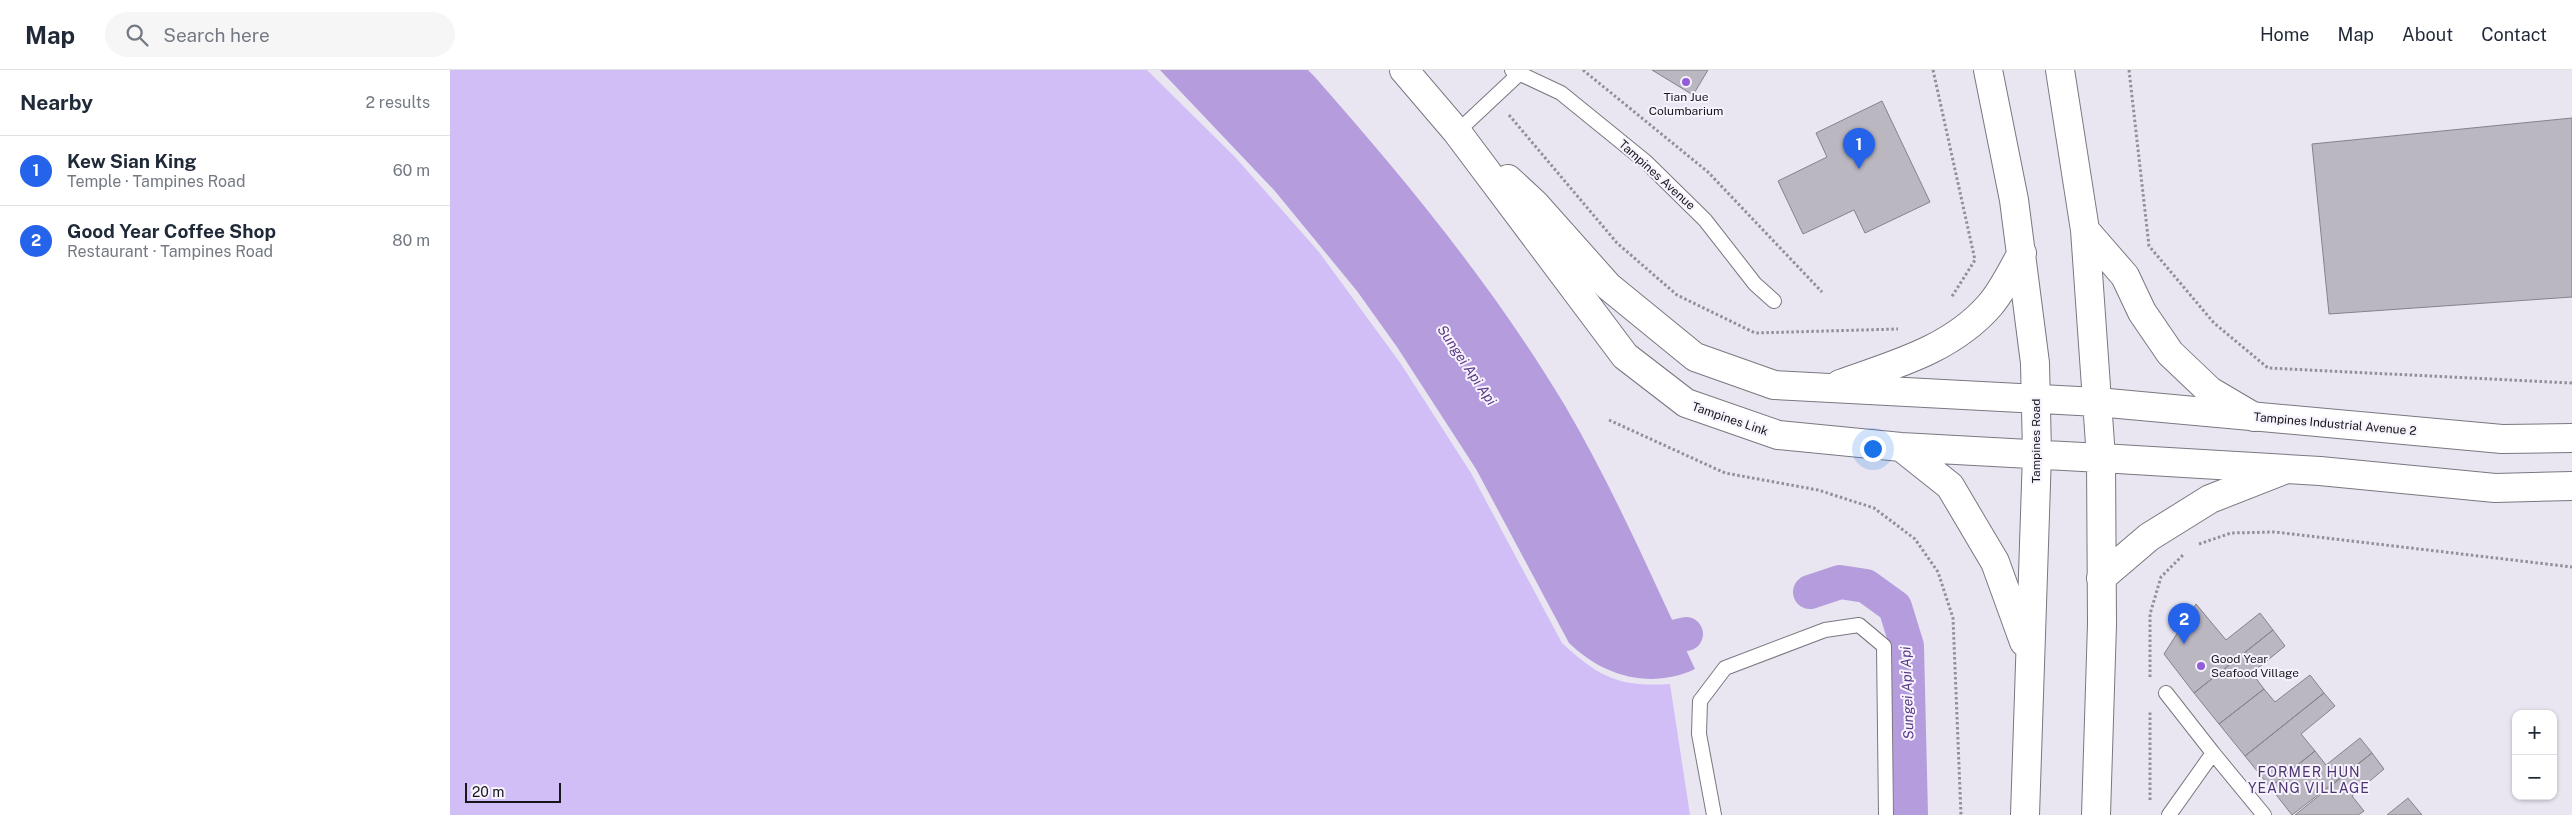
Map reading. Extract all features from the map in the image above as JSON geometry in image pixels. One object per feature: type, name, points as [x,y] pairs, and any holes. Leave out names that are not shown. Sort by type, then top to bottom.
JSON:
[{"type":"street","name":"Tampines Link","points":[[1404,70],[1457,132],[1625,356],[1686,403],[1778,435],[1901,447],[2101,458]]},
{"type":"street","name":"Tampines Road","points":[[1988,70],[2014,200],[2035,364],[2038,454],[2029,656],[2025,815]]},
{"type":"street","points":[[2060,70],[2085,230],[2101,458],[2102,578],[2096,815]]},
{"type":"street","name":"Tampines Link","points":[[1457,132],[1535,204],[1608,286],[1695,357],[1774,385],[2097,402]]},
{"type":"street","points":[[2085,230],[2125,276],[2142,312],[2170,353],[2209,390],[2254,417]]},
{"type":"street","points":[[1829,388],[1910,360],[1962,330],[1990,305],[2022,253]]},
{"type":"street","name":"Tampines Industrial Avenue 2","points":[[2097,402],[2502,439],[2572,438]]},
{"type":"street","points":[[1901,447],[1950,486],[1996,562],[2029,656]]},
{"type":"street","points":[[2101,458],[2320,471],[2495,488],[2572,486]]},
{"type":"street","points":[[2102,578],[2149,537],[2210,499],[2284,470]]},
{"type":"lane","name":"Tampines Avenue","points":[[1457,132],[1494,98],[1516,72],[1561,93],[1646,162],[1705,220],[1755,284],[1774,300]]},
{"type":"lane","points":[[1714,815],[1699,734],[1700,701],[1725,668],[1825,630],[1859,626],[1884,646],[1886,815]]},
{"type":"lane","points":[[2166,693],[2264,815]]},
{"type":"lane","points":[[2169,815],[2213,753]]},
{"type":"path","points":[[1582,70],[1708,172],[1822,292]]},
{"type":"path","points":[[1933,70],[1975,260],[1949,301]]},
{"type":"path","points":[[2129,70],[2149,246],[2214,323],[2268,368],[2572,383]]},
{"type":"path","points":[[1494,98],[1617,244],[1677,294],[1755,333],[1905,328]]},
{"type":"path","points":[[1609,420],[1725,472],[1818,490],[1874,508],[1915,539],[1938,572],[1953,618],[1961,815]]},
{"type":"path","points":[[2198,545],[2231,533],[2275,532],[2572,567]]},
{"type":"shaded area","points":[[450,70],[1147,70],[1235,157],[1319,252],[1401,364],[1471,473],[1562,643],[1588,665],[1611,678],[1637,684],[1670,684],[1690,815],[450,815]]},
{"type":"water","points":[[1160,70],[1308,70],[1314,76],[1446,234],[1508,317],[1537,360],[1600,469],[1695,669],[1661,678],[1644,679],[1628,676],[1597,664],[1569,643],[1476,469],[1397,347],[1357,291],[1274,190]]},
{"type":"building","name":"Tian Jue Columbarium","points":[[1652,70],[1708,70],[1693,95]]},
{"type":"building","points":[[1882,101],[1930,202],[1865,233],[1854,210],[1803,234],[1778,181],[1827,157],[1816,133]]},
{"type":"building","points":[[2572,118],[2572,297],[2329,314],[2312,144]]},
{"type":"building","points":[[2196,604],[2226,640],[2260,613],[2273,630],[2194,693],[2164,654]]},
{"type":"building","points":[[2273,630],[2285,646],[2252,673],[2264,689],[2219,724],[2194,693]]},
{"type":"building","points":[[2310,675],[2324,693],[2245,756],[2219,724],[2264,689],[2275,702]]},
{"type":"building","points":[[2324,693],[2335,706],[2301,734],[2315,751],[2270,787],[2245,756]]},
{"type":"building","points":[[2360,738],[2372,753],[2292,815],[2270,787],[2315,751],[2326,765]]},
{"type":"building","points":[[2372,753],[2384,769],[2352,796],[2364,811],[2358,815],[2295,815]]},
{"type":"building","points":[[2408,798],[2422,815],[2387,815]]},
{"type":"waterway","name":"Sungei Api Api","points":[[1810,592],[1840,582],[1866,586],[1895,607],[1907,646],[1911,815]]},
{"type":"waterway","name":"Sungei Api Api","points":[[1635,638],[1660,640],[1686,634]]},
{"type":"place","name":"Tian Jue Columbarium","points":[[1686,82]]},
{"type":"place","name":"Kew Sian King","points":[[1859,169]]},
{"type":"place","name":"Good Year Coffee Shop","points":[[2184,644]]},
{"type":"place","name":"Good Year Seafood Village","points":[[2201,666]]},
{"type":"district","name":"FORMER HUN YEANG VILLAGE","points":[[2309,780]]}]
